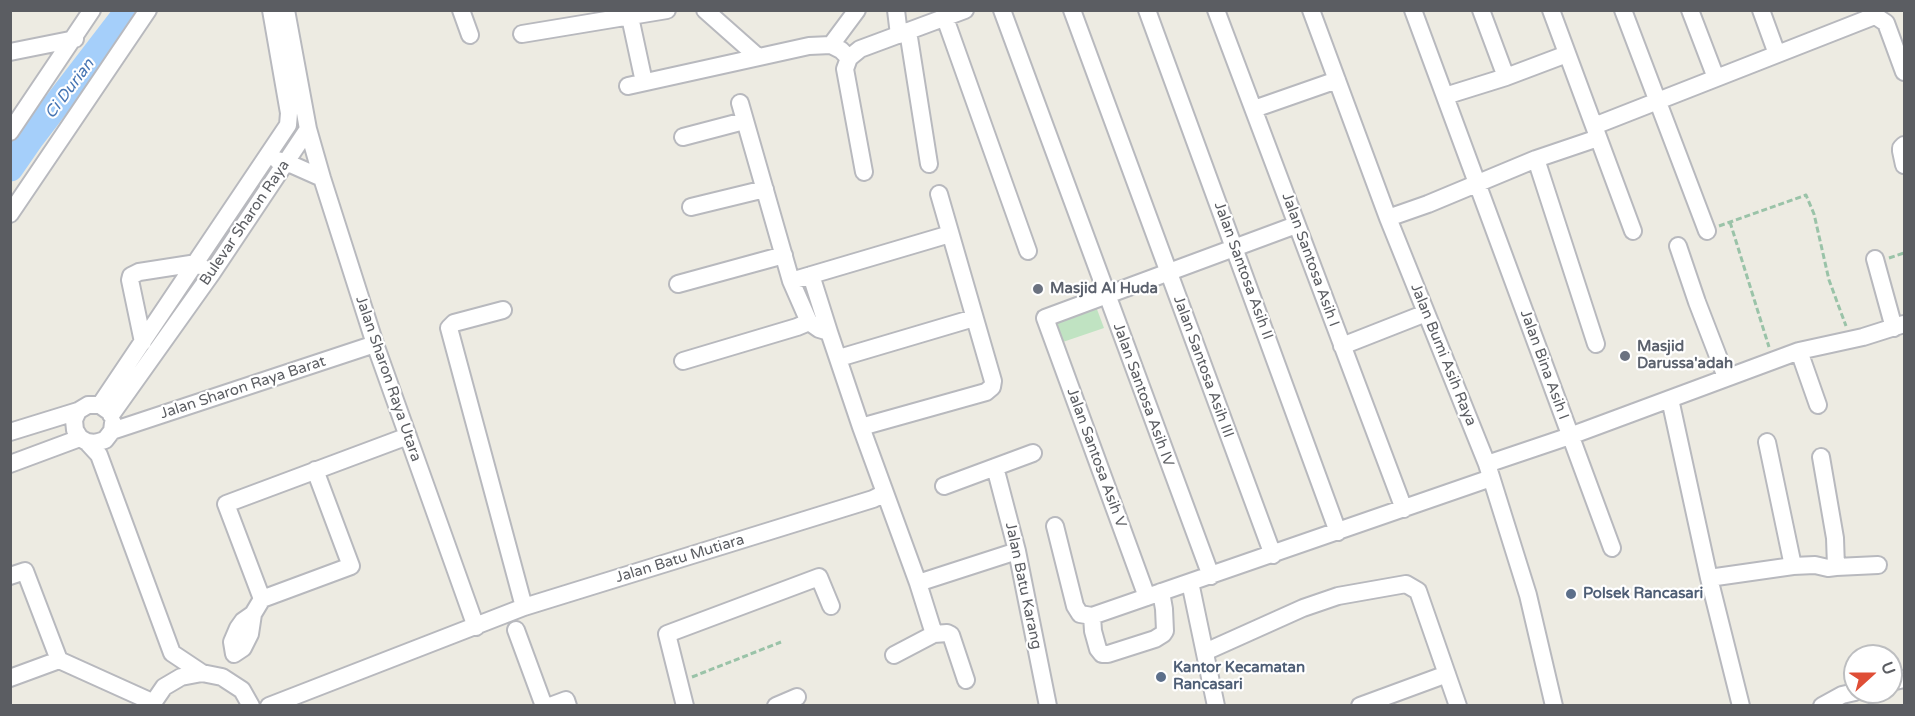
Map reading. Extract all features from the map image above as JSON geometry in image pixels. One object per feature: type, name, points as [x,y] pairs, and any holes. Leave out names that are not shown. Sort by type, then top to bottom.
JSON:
[{"type":"street","points":[[10,132],[93,10]]},
{"type":"street","points":[[10,214],[148,10]]},
{"type":"street","name":"Bulevar Sharon Raya","points":[[109,428],[309,129],[271,10]]},
{"type":"street","name":"Bulevar Sharon Raya","points":[[109,428],[143,342],[288,125],[284,47],[286,10]]},
{"type":"street","points":[[461,10],[470,35]]},
{"type":"street","points":[[522,34],[667,10]]},
{"type":"street","points":[[705,10],[758,57]]},
{"type":"street","points":[[831,45],[856,10]]},
{"type":"street","points":[[896,10],[903,33],[928,164]]},
{"type":"street","points":[[864,172],[846,69],[849,58],[860,49],[965,10]]},
{"type":"street","name":"Jalan Santosa Asih IV","points":[[1002,10],[1211,576]]},
{"type":"street","name":"Jalan Santosa Asih III","points":[[1072,10],[1273,555]]},
{"type":"street","name":"Jalan Santosa Asih II","points":[[1147,10],[1338,532]]},
{"type":"street","name":"Jalan Santosa Asih I","points":[[1216,10],[1404,509]]},
{"type":"street","name":"Jalan Bumi Asih Raya","points":[[1311,10],[1388,218],[1489,471],[1528,595],[1554,705]]},
{"type":"street","name":"Jalan Bina Asih I","points":[[1413,10],[1612,548]]},
{"type":"street","points":[[1481,10],[1506,77]]},
{"type":"street","points":[[1551,10],[1633,231]]},
{"type":"street","points":[[1623,10],[1707,231]]},
{"type":"street","points":[[1690,10],[1716,78]]},
{"type":"street","points":[[1761,10],[1777,54]]},
{"type":"street","points":[[630,17],[636,84],[809,46],[831,45],[849,58]]},
{"type":"street","points":[[1388,218],[1428,204],[1536,159],[1596,132],[1658,100],[1877,17],[1886,23],[1901,53],[1905,72]]},
{"type":"street","points":[[945,18],[1028,251]]},
{"type":"street","points":[[10,52],[75,39]]},
{"type":"street","points":[[1445,96],[1506,77],[1567,54]]},
{"type":"street","points":[[1254,109],[1337,80]]},
{"type":"street","points":[[740,104],[791,281],[809,322],[819,329],[830,332]]},
{"type":"street","points":[[683,137],[744,121]]},
{"type":"street","name":"Jalan Sharon Raya Utara","points":[[309,129],[322,178],[375,344],[476,627]]},
{"type":"street","points":[[1905,144],[1900,151],[1905,165]]},
{"type":"street","points":[[267,158],[286,162],[322,178]]},
{"type":"street","points":[[1536,159],[1596,344]]},
{"type":"street","points":[[691,207],[765,189]]},
{"type":"street","points":[[861,427],[986,392],[992,387],[993,381],[939,194]]},
{"type":"street","points":[[1106,296],[1296,225]]},
{"type":"street","points":[[791,281],[950,234]]},
{"type":"street","points":[[1678,246],[1726,377]]},
{"type":"street","points":[[678,284],[784,255]]},
{"type":"street","points":[[1055,526],[1075,606],[1080,614],[1092,616],[1404,509],[1570,436],[1726,377],[1799,351],[1851,340],[1899,326],[1875,260]]},
{"type":"street","points":[[143,342],[131,276],[139,272],[197,263],[212,273]]},
{"type":"street","points":[[811,275],[861,427],[918,583],[934,634]]},
{"type":"street","name":"Jalan Santosa Asih V","points":[[1092,616],[1093,631],[1098,649],[1102,654],[1155,639],[1165,631],[1164,609],[1154,595],[1045,318],[1106,296]]},
{"type":"street","points":[[503,310],[454,323],[449,328],[524,607]]},
{"type":"street","points":[[1342,345],[1426,313]]},
{"type":"street","points":[[839,358],[974,318]]},
{"type":"street","points":[[683,360],[809,322]]},
{"type":"street","name":"Jalan Sharon Raya Barat","points":[[109,428],[375,344]]},
{"type":"street","points":[[1799,351],[1818,405]]},
{"type":"street","points":[[1670,399],[1709,578],[1741,705]]},
{"type":"street","points":[[10,432],[78,411],[88,405],[109,428],[172,653],[164,687]]},
{"type":"street","points":[[78,411],[74,420],[75,430],[84,440],[95,443],[109,428]]},
{"type":"street","points":[[262,599],[226,504],[408,436]]},
{"type":"street","points":[[10,464],[84,440]]},
{"type":"street","points":[[1767,442],[1793,566]]},
{"type":"street","points":[[944,486],[1033,453]]},
{"type":"street","points":[[1821,457],[1835,537],[1836,567]]},
{"type":"street","name":"Jalan Batu Karang","points":[[995,467],[1017,551],[1048,705]]},
{"type":"street","points":[[222,677],[234,654],[243,648],[250,634],[253,615],[262,599],[351,566],[315,470]]},
{"type":"street","name":"Jalan Batu Mutiara","points":[[269,705],[524,607],[873,499],[885,493]]},
{"type":"street","points":[[918,583],[1017,551]]},
{"type":"street","points":[[1709,578],[1793,566],[1815,565],[1828,568],[1878,565]]},
{"type":"street","points":[[10,576],[25,571],[59,660],[151,704],[164,687],[181,676],[202,672]]},
{"type":"street","points":[[685,705],[667,634],[819,577],[831,606]]},
{"type":"street","points":[[1190,582],[1216,705]]},
{"type":"street","points":[[1205,652],[1303,608],[1338,596],[1406,584],[1418,591],[1458,705]]},
{"type":"street","points":[[516,630],[544,705]]},
{"type":"street","points":[[894,655],[934,634],[947,633],[951,635],[966,680]]},
{"type":"street","points":[[172,653],[202,672],[222,677],[242,690],[251,705]]},
{"type":"street","points":[[10,678],[59,660]]},
{"type":"street","points":[[1360,705],[1447,674]]},
{"type":"street","points":[[1822,705],[1843,695]]},
{"type":"street","points":[[776,705],[797,698]]},
{"type":"street","points":[[550,705],[566,700],[568,705]]},
{"type":"path","points":[[1707,231],[1803,195],[1807,196],[1820,234],[1829,280],[1851,340]]},
{"type":"path","points":[[1730,222],[1773,361]]},
{"type":"path","points":[[679,683],[781,642]]},
{"type":"green space","points":[[1095,304],[1104,328],[1057,344],[1049,321]]},
{"type":"waterway","name":"Ci Durian","points":[[10,168],[129,10]]},
{"type":"place","name":"Masjid Al Huda","points":[[1038,289]]},
{"type":"place","name":"Masjid Darussa'adah","points":[[1625,356]]},
{"type":"place","name":"Polsek Rancasari","points":[[1571,594]]},
{"type":"place","name":"Kantor Kecamatan Rancasari","points":[[1161,677]]}]
